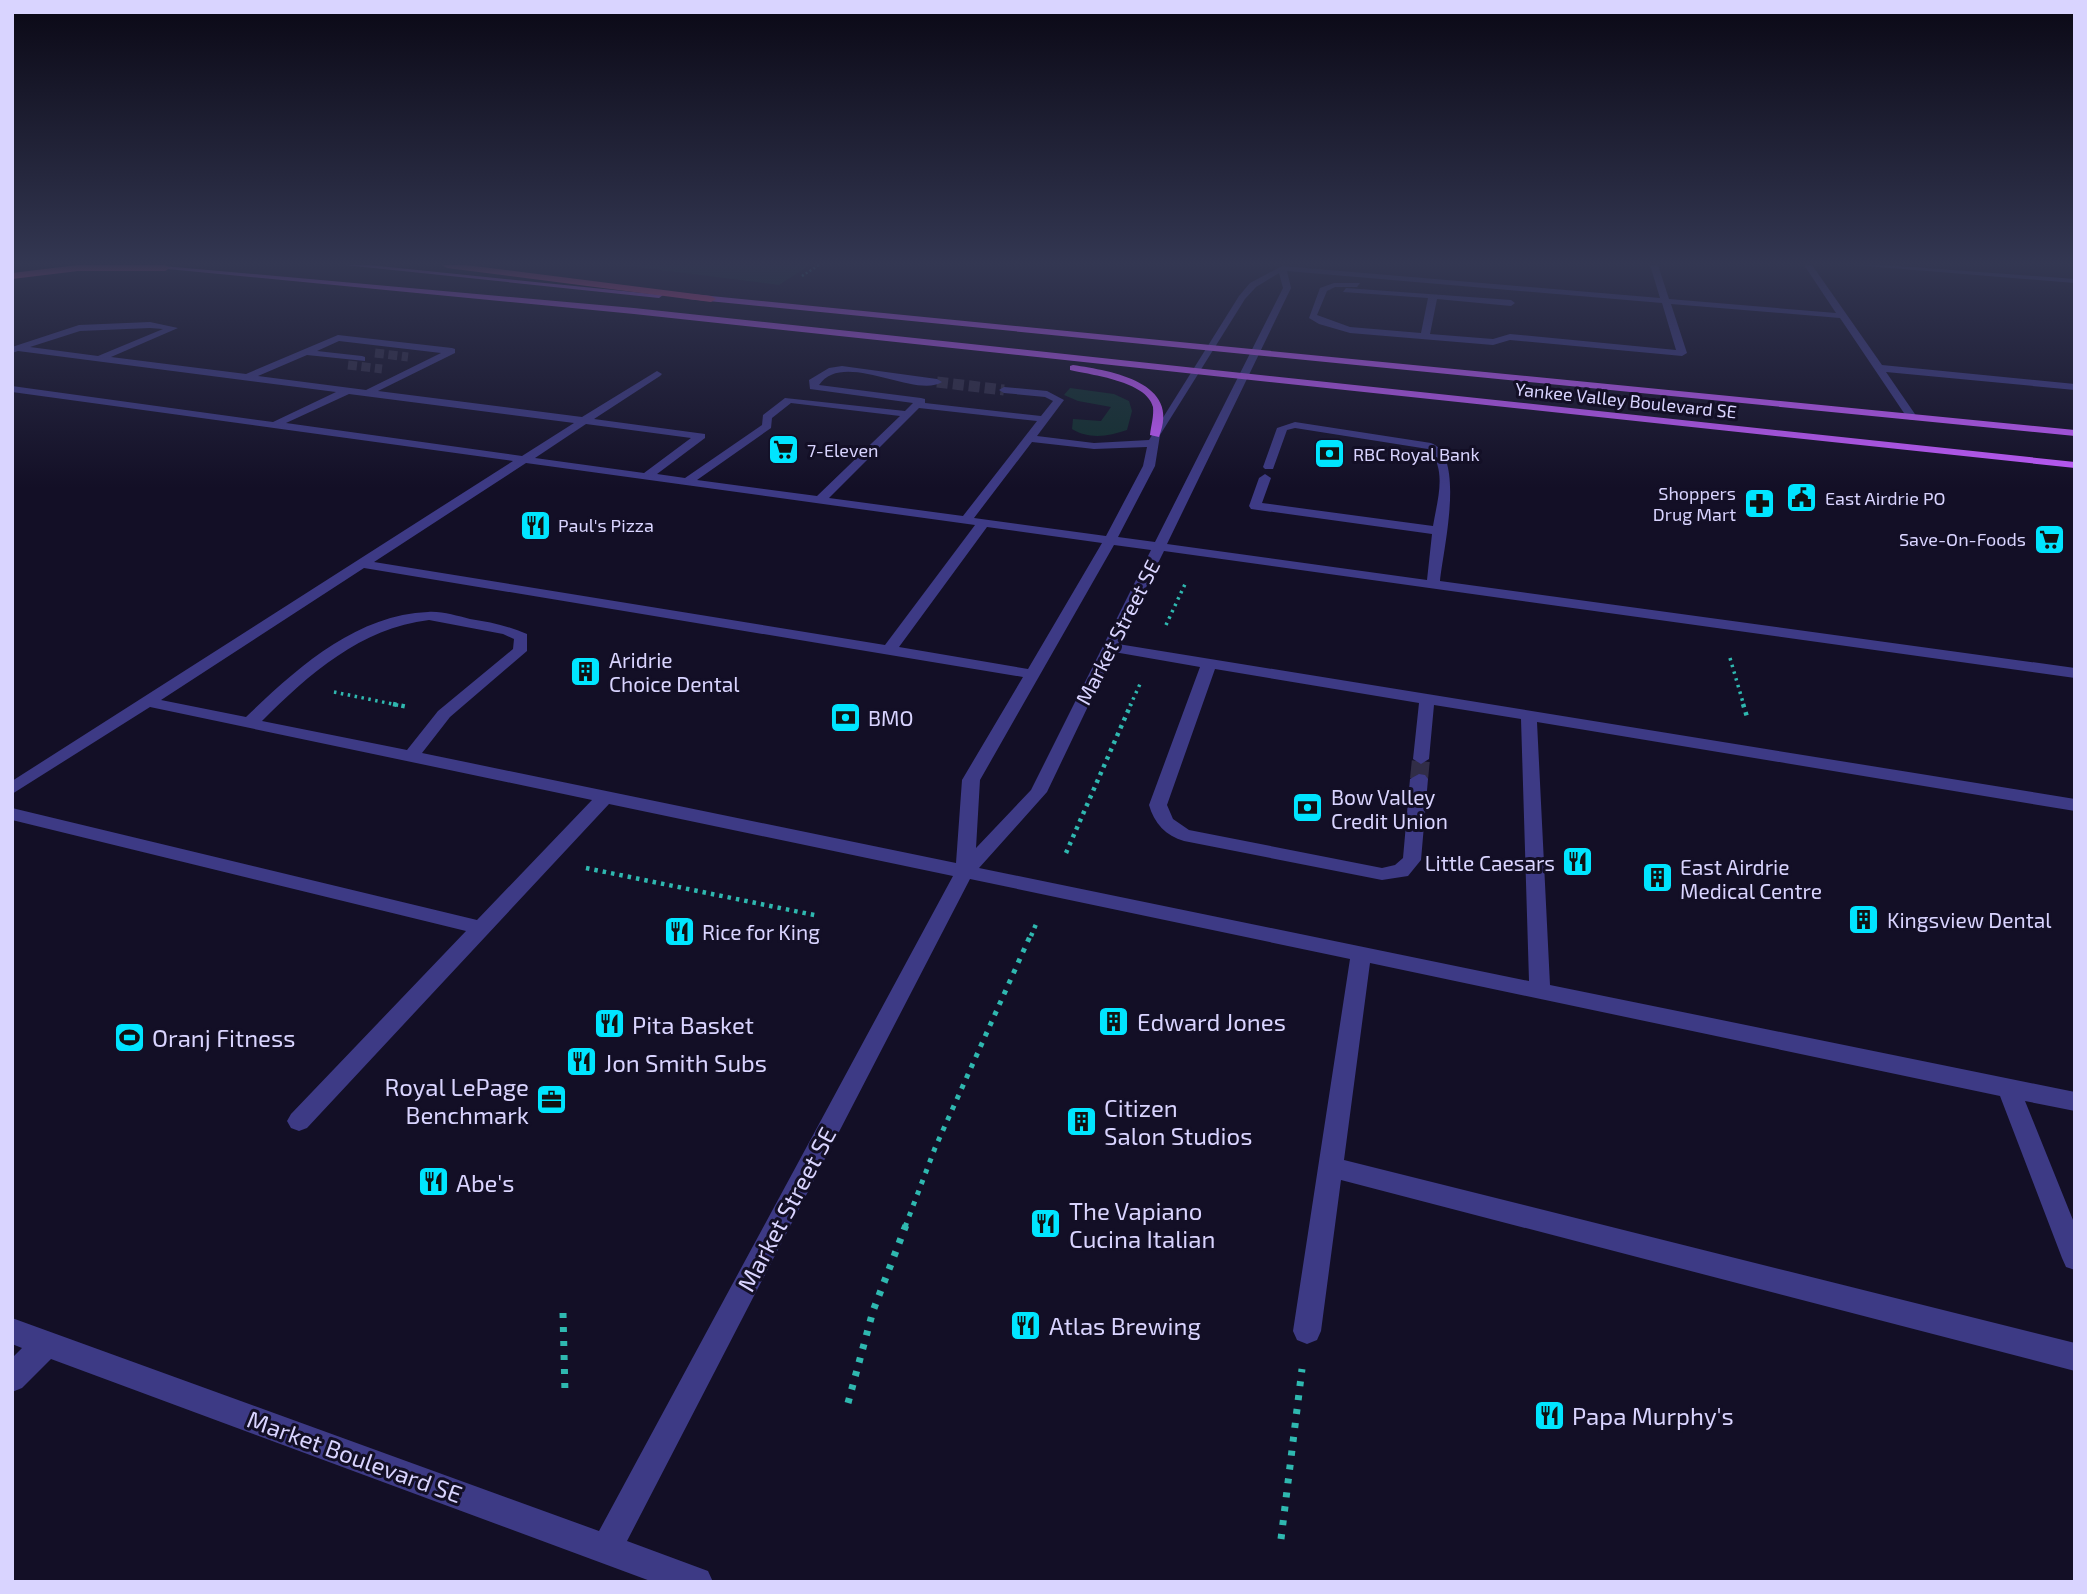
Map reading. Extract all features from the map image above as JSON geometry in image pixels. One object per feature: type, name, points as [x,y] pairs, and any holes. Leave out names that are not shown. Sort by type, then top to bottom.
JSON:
[{"type":"main road","points":[[902,339],[1089,371],[1135,385],[1152,395],[1157,404],[1154,439]]},
{"type":"main road","name":"Yankee Valley Boulevard SE","points":[[904,339],[2075,465]]},
{"type":"main road","name":"Yankee Valley Boulevard SE","points":[[1132,339],[2075,433]]},
{"type":"street","points":[[15,349],[44,339]]},
{"type":"street","points":[[98,359],[146,339]]},
{"type":"street","points":[[247,378],[335,339]]},
{"type":"street","points":[[350,339],[452,351],[367,393]]},
{"type":"street","name":"Market Street SE","points":[[965,870],[971,780],[1111,538],[1149,466],[1154,439],[1216,339]]},
{"type":"street","name":"Market Street SE","points":[[607,1547],[965,870],[1038,792],[1262,339]]},
{"type":"street","points":[[1463,339],[1493,342],[1502,339]]},
{"type":"street","points":[[1536,339],[1682,353],[1678,339]]},
{"type":"street","points":[[1859,339],[1912,417]]},
{"type":"street","points":[[320,346],[375,353]]},
{"type":"street","points":[[15,349],[701,436],[647,476]]},
{"type":"street","points":[[306,352],[362,359]]},
{"type":"street","points":[[408,357],[434,360]]},
{"type":"street","points":[[293,358],[348,365]]},
{"type":"street","points":[[395,363],[422,366]]},
{"type":"street","points":[[821,499],[921,401],[814,387],[813,382],[827,371],[837,368],[874,371],[892,377],[937,382]]},
{"type":"street","points":[[1878,368],[2075,387]]},
{"type":"street","points":[[382,369],[409,373]]},
{"type":"street","points":[[12,789],[657,374]]},
{"type":"street","points":[[12,389],[1111,538],[2075,673]]},
{"type":"street","points":[[967,519],[1059,400],[1046,394],[1004,390]]},
{"type":"street","points":[[274,426],[347,391]]},
{"type":"street","points":[[688,481],[767,426],[767,416],[789,400],[1044,419]]},
{"type":"street","points":[[1433,583],[1445,468],[1441,455],[1431,446],[1295,425],[1282,428],[1255,506],[1438,531]]},
{"type":"street","points":[[1030,438],[1094,446],[1154,439]]},
{"type":"street","points":[[890,649],[985,522]]},
{"type":"street","points":[[363,564],[1033,674]]},
{"type":"street","points":[[250,723],[290,683],[362,633],[389,621],[430,615],[507,629],[522,637],[520,650],[444,714],[411,756]]},
{"type":"street","points":[[1108,647],[2075,805]]},
{"type":"street","points":[[1209,664],[1158,805],[1161,817],[1168,827],[1184,835],[1382,874],[1401,870],[1412,860],[1419,779]]},
{"type":"street","points":[[1421,759],[1427,699]]},
{"type":"street","points":[[148,702],[2075,1102]]},
{"type":"street","points":[[1529,716],[1540,991]]},
{"type":"street","points":[[299,1121],[606,796]]},
{"type":"street","points":[[12,814],[481,928]]},
{"type":"street","points":[[1307,1331],[1361,954]]},
{"type":"street","points":[[2009,1088],[2075,1258]]},
{"type":"street","points":[[1331,1167],[2075,1357]]},
{"type":"street","name":"Market Boulevard SE","points":[[12,1331],[697,1582]]},
{"type":"street","points":[[12,1378],[46,1344]]},
{"type":"path","points":[[1066,853],[1152,654],[1192,570]]},
{"type":"path","points":[[1727,647],[1758,754]]},
{"type":"path","points":[[579,866],[819,916]]},
{"type":"path","points":[[848,1403],[873,1311],[935,1148],[1040,916]]},
{"type":"path","points":[[563,1313],[565,1393]]},
{"type":"path","points":[[1280,1539],[1307,1331]]},
{"type":"green space","points":[[1070,388],[1114,394],[1129,401],[1132,411],[1127,430],[1100,436],[1086,435],[1072,429],[1073,419],[1101,421],[1111,407],[1078,401],[1064,395]]},
{"type":"tunnel","points":[[375,353],[408,357]]},
{"type":"tunnel","points":[[348,365],[382,369]]},
{"type":"tunnel","points":[[937,382],[1004,390]]},
{"type":"tunnel","points":[[1419,779],[1421,759]]},
{"type":"place","name":"7-Eleven","points":[[784,450]]},
{"type":"place","name":"RBC Royal Bank","points":[[1330,454]]},
{"type":"place","name":"East Airdrie PO","points":[[1802,498]]},
{"type":"place","name":"Shoppers Drug Mart","points":[[1759,503]]},
{"type":"place","name":"Paul's Pizza","points":[[535,525]]},
{"type":"place","name":"Save-On-Foods","points":[[2049,539]]},
{"type":"place","name":"Aridrie Choice Dental","points":[[586,671]]},
{"type":"place","name":"BMO","points":[[845,717]]},
{"type":"place","name":"Bow Valley Credit Union","points":[[1308,808]]},
{"type":"place","name":"Little Caesars","points":[[1578,862]]},
{"type":"place","name":"East Airdrie Medical Centre","points":[[1657,878]]},
{"type":"place","name":"Kingsview Dental","points":[[1864,919]]},
{"type":"place","name":"Rice for King","points":[[679,931]]},
{"type":"place","name":"Edward Jones","points":[[1114,1021]]},
{"type":"place","name":"Pita Basket","points":[[609,1024]]},
{"type":"place","name":"Oranj Fitness","points":[[129,1037]]},
{"type":"place","name":"Jon Smith Subs","points":[[581,1062]]},
{"type":"place","name":"Royal LePage Benchmark","points":[[552,1100]]},
{"type":"place","name":"Citizen Salon Studios","points":[[1081,1121]]},
{"type":"place","name":"Abe's","points":[[433,1182]]},
{"type":"place","name":"The Vapiano Cucina Italian","points":[[1046,1224]]},
{"type":"place","name":"Atlas Brewing","points":[[1026,1325]]},
{"type":"place","name":"Papa Murphy's","points":[[1549,1415]]}]
